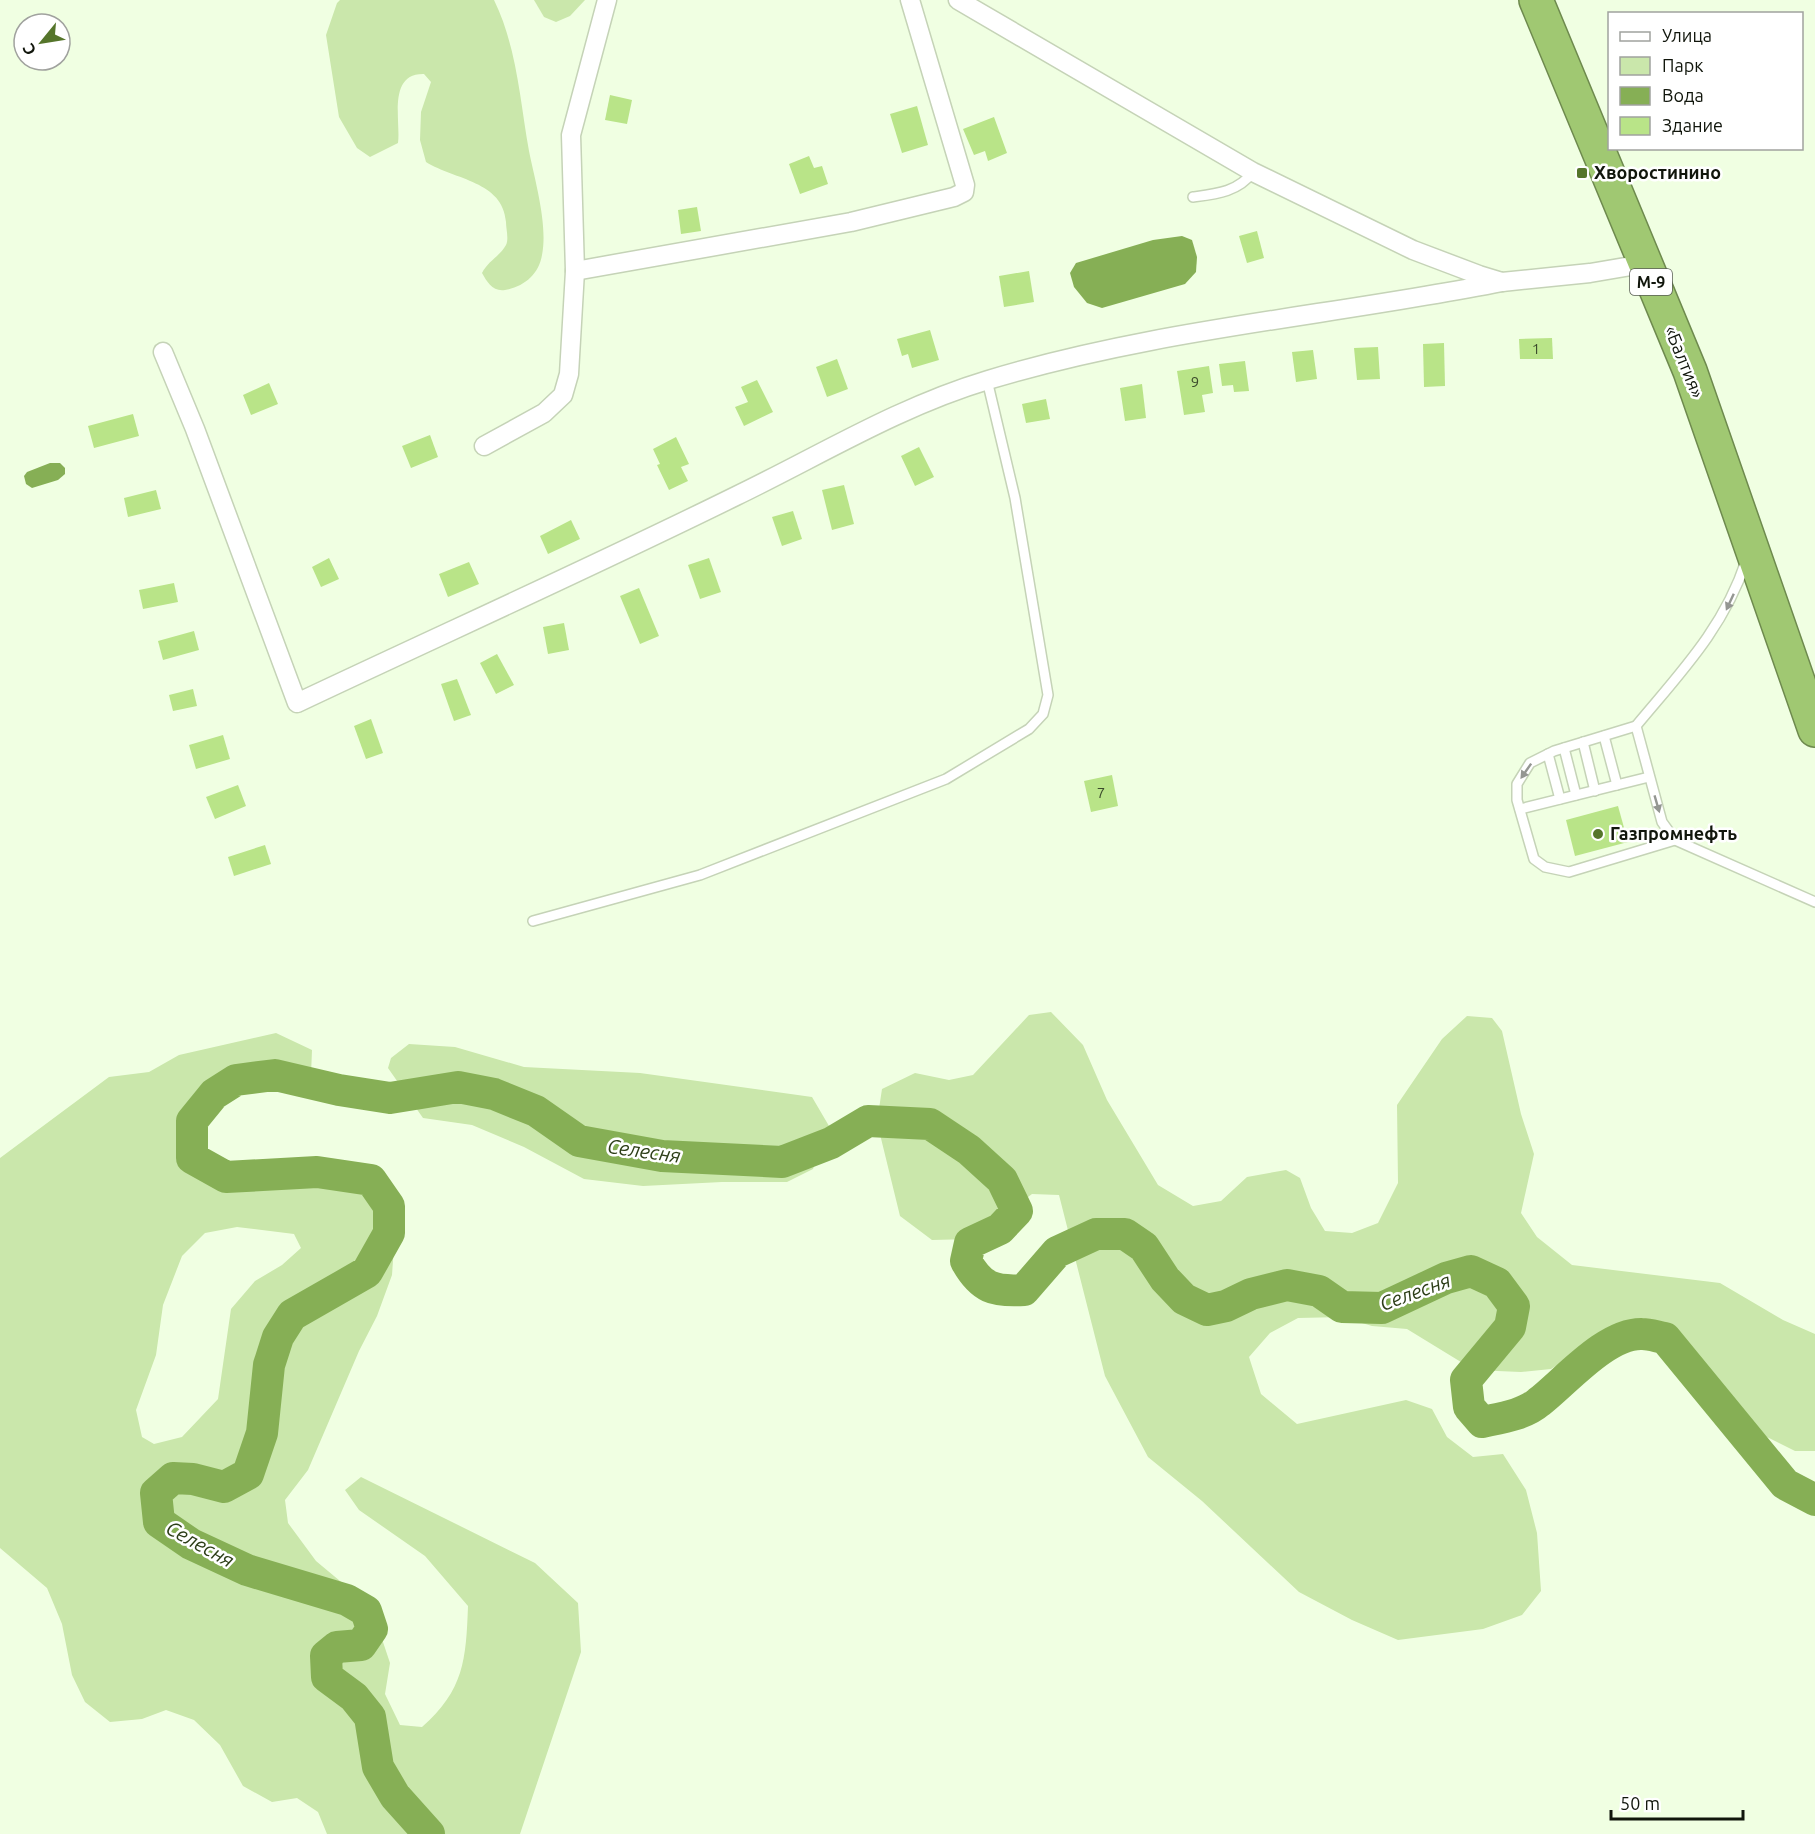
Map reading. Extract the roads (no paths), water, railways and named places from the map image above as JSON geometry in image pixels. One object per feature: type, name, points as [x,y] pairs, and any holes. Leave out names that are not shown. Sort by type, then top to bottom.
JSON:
[{"type":"highway","name":"«Балтия»","points":[[1536,0],[1643,264],[1690,371],[1815,730]]},
{"type":"street","points":[[484,446],[544,413],[563,395],[568,374],[575,271],[571,135],[607,0]]},
{"type":"street","points":[[575,271],[851,222],[954,197],[964,192],[965,185],[910,0]]},
{"type":"street","points":[[958,0],[1253,172],[1413,250],[1502,282]]},
{"type":"street","points":[[163,352],[195,429],[297,703],[737,496],[875,425],[928,401],[987,380],[1211,328],[1445,293],[1502,282],[1590,273],[1643,264]]},
{"type":"lane","points":[[1193,197],[1236,188],[1245,183],[1253,172]]},
{"type":"lane","points":[[534,921],[700,875],[946,779],[1029,729],[1043,714],[1048,695],[1016,498],[987,380]]},
{"type":"lane","points":[[1675,840],[1569,872],[1545,867],[1534,859],[1520,810],[1517,784],[1530,763],[1548,754],[1636,726],[1712,635],[1728,607],[1751,547]]},
{"type":"lane","points":[[1636,726],[1662,822],[1675,840],[1815,902]]},
{"type":"lane","points":[[1604,736],[1617,785]]},
{"type":"lane","points":[[1583,742],[1595,791]]},
{"type":"lane","points":[[1564,748],[1576,795]]},
{"type":"lane","points":[[1548,754],[1560,799]]},
{"type":"lane","points":[[1520,810],[1649,777]]},
{"type":"water","points":[[1182,236],[1192,240],[1197,257],[1196,272],[1185,284],[1102,308],[1087,303],[1074,287],[1070,273],[1076,263],[1153,240]]},
{"type":"water","points":[[50,463],[60,463],[65,468],[65,474],[58,480],[32,488],[26,484],[24,476],[27,472]]},
{"type":"waterway","name":"Селесня","points":[[429,1834],[395,1796],[378,1767],[370,1717],[354,1697],[327,1677],[326,1656],[337,1647],[361,1645],[372,1629],[366,1611],[347,1600],[247,1570],[191,1544],[159,1522],[156,1493],[173,1478],[193,1479],[224,1487],[248,1474],[262,1433],[269,1365],[278,1337],[292,1315],[367,1272],[389,1233],[389,1206],[371,1180],[317,1172],[226,1177],[192,1158],[192,1121],[214,1094],[236,1080],[275,1075],[339,1090],[390,1098],[458,1087],[494,1094],[536,1111],[579,1141],[662,1156],[782,1162],[831,1143],[868,1121],[930,1124],[969,1150],[1002,1180],[1017,1211],[1000,1229],[970,1243],[966,1261],[983,1283],[996,1289],[1024,1290],[1057,1252],[1096,1234],[1125,1234],[1144,1247],[1165,1279],[1184,1299],[1207,1310],[1226,1306],[1251,1294],[1287,1285],[1319,1291],[1342,1307],[1382,1308],[1446,1278],[1471,1271],[1497,1283],[1514,1306],[1510,1327],[1466,1380],[1469,1407],[1482,1422],[1526,1410],[1614,1341],[1628,1336],[1648,1334],[1665,1338],[1785,1484],[1815,1500]]},
{"type":"place","name":"Хворостинино","points":[[1582,173]]},
{"type":"place","name":"Газпромнефть","points":[[1598,834]]}]
